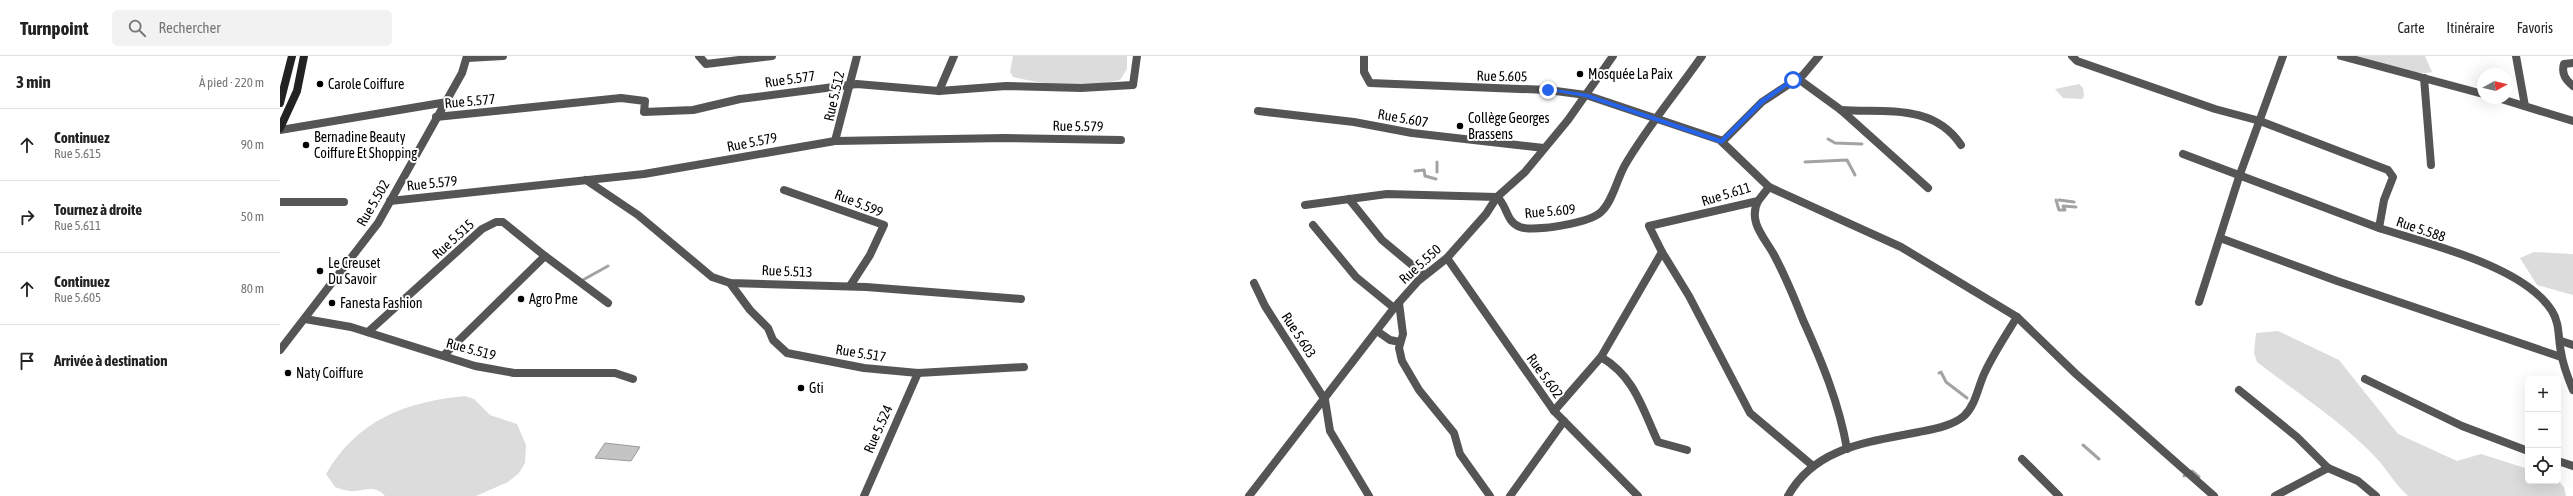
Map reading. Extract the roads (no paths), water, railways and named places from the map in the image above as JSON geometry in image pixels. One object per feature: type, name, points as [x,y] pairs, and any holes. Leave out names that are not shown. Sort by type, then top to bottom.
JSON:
[{"type":"main road","points":[[280,103],[292,56]]},
{"type":"main road","points":[[280,129],[297,91],[304,56]]},
{"type":"street","points":[[467,57],[503,56]]},
{"type":"street","points":[[699,56],[706,64],[772,56]]},
{"type":"street","name":"Rue 5.512","points":[[835,141],[843,117],[849,85],[857,56]]},
{"type":"street","points":[[939,91],[954,56]]},
{"type":"street","name":"Rue 5.577","points":[[436,118],[621,98],[645,101],[644,112],[693,110],[740,100],[849,85],[870,84],[939,91],[1006,86],[1081,88],[1133,85],[1137,56]]},
{"type":"street","name":"Rue 5.605","points":[[1364,56],[1364,72],[1370,83],[1548,90],[1586,95],[1658,119]]},
{"type":"street","name":"Rue 5.550","points":[[1249,496],[1325,400],[1396,305],[1424,275],[1448,258],[1486,214],[1497,197],[1524,172],[1586,95],[1613,56]]},
{"type":"street","name":"Rue 5.609","points":[[1497,197],[1502,201],[1508,218],[1521,227],[1549,227],[1581,222],[1602,212],[1626,165],[1702,56]]},
{"type":"street","points":[[1722,142],[1762,102],[1797,78],[1813,64],[1819,56]]},
{"type":"street","points":[[2072,56],[2077,61],[2187,99],[2260,121]]},
{"type":"street","points":[[2199,302],[2239,177],[2283,56]]},
{"type":"street","points":[[2341,56],[2477,92]]},
{"type":"street","points":[[2516,56],[2525,106]]},
{"type":"street","points":[[2562,56],[2564,64],[2562,75],[2573,86]]},
{"type":"street","name":"Rue 5.502","points":[[280,350],[360,249],[390,201],[436,118],[447,102],[462,73],[467,57]]},
{"type":"street","points":[[2564,64],[2573,63]]},
{"type":"street","points":[[1797,78],[1841,110],[1928,188]]},
{"type":"street","points":[[2424,78],[2431,165]]},
{"type":"street","points":[[280,129],[447,102]]},
{"type":"street","points":[[2513,102],[2573,121]]},
{"type":"street","points":[[1841,110],[1927,117],[1950,128],[1961,145]]},
{"type":"street","name":"Rue 5.607","points":[[1258,111],[1354,122],[1412,134],[1544,148]]},
{"type":"street","name":"Rue 5.611","points":[[1658,119],[1722,142],[1769,187],[1758,201],[1649,226],[1662,252]]},
{"type":"street","name":"Rue 5.588","points":[[2260,121],[2388,170],[2393,177],[2384,200],[2379,228],[2499,270],[2524,283],[2544,299],[2553,312],[2561,341],[2562,358],[2573,390]]},
{"type":"street","name":"Rue 5.579","points":[[390,201],[644,174],[835,141],[1006,138],[1122,140]]},
{"type":"street","points":[[2183,154],[2239,177],[2379,228]]},
{"type":"street","name":"Rue 5.513","points":[[586,180],[638,215],[712,277],[730,283],[850,286],[1021,299]]},
{"type":"street","points":[[1769,187],[1901,247],[2017,317],[2076,374],[2214,496]]},
{"type":"street","name":"Rue 5.599","points":[[784,190],[884,225],[870,255],[850,286]]},
{"type":"street","points":[[1305,205],[1387,194],[1497,197]]},
{"type":"street","points":[[1349,199],[1382,240],[1424,275]]},
{"type":"street","points":[[1758,201],[1753,210],[1757,230],[1781,270],[1827,374],[1838,403],[1847,449]]},
{"type":"street","points":[[280,202],[344,202]]},
{"type":"street","name":"Rue 5.515","points":[[368,332],[488,226],[503,222],[545,256]]},
{"type":"street","points":[[1313,225],[1356,277],[1396,305],[1403,334],[1400,342],[1400,357],[1410,376],[1454,432],[1460,454],[1490,496]]},
{"type":"street","points":[[2220,238],[2381,296],[2562,358]]},
{"type":"street","points":[[1554,411],[1601,357],[1662,252],[1689,296],[1750,414],[1813,466]]},
{"type":"street","points":[[444,355],[545,256],[608,303]]},
{"type":"street","name":"Rue 5.602","points":[[1448,258],[1554,411],[1638,496]]},
{"type":"street","name":"Rue 5.603","points":[[1254,282],[1265,306],[1325,400]]},
{"type":"street","name":"Rue 5.517","points":[[730,283],[750,310],[768,328],[773,340],[787,353],[864,368],[918,373],[1024,367]]},
{"type":"street","points":[[1788,496],[1799,478],[1826,456],[1847,449],[1952,424],[1966,415],[1991,360],[2017,317]]},
{"type":"street","name":"Rue 5.519","points":[[305,319],[329,321],[444,355],[450,359],[475,366],[514,373],[615,373],[633,379]]},
{"type":"street","points":[[1377,331],[1390,340],[1400,342]]},
{"type":"street","points":[[2561,341],[2573,345]]},
{"type":"street","points":[[1601,357],[1618,367],[1632,385],[1658,442],[1687,450]]},
{"type":"street","name":"Rue 5.524","points":[[864,496],[918,373]]},
{"type":"street","points":[[2365,378],[2462,426],[2525,450]]},
{"type":"street","points":[[2239,390],[2297,437],[2328,468],[2358,481],[2376,496]]},
{"type":"street","points":[[1325,400],[1330,431],[1369,496]]},
{"type":"street","points":[[1510,496],[1564,421]]},
{"type":"street","points":[[2022,459],[2059,496]]},
{"type":"street","points":[[2561,462],[2573,466]]},
{"type":"street","points":[[2275,496],[2328,468]]},
{"type":"waterway","points":[[1828,139],[1835,143],[1862,144]]},
{"type":"waterway","points":[[1805,162],[1847,160],[1855,175]]},
{"type":"waterway","points":[[1437,162],[1437,172]]},
{"type":"waterway","points":[[1415,171],[1424,170],[1425,176],[1436,179]]},
{"type":"waterway","points":[[2056,200],[2059,210],[2065,210],[2063,206],[2076,207]]},
{"type":"waterway","points":[[2059,200],[2074,202]]},
{"type":"waterway","points":[[581,281],[608,266]]},
{"type":"waterway","points":[[1939,373],[1941,372],[1946,382],[1967,398]]},
{"type":"waterway","points":[[2083,445],[2099,459]]},
{"type":"waterway","points":[[2184,476],[2192,471],[2199,477]]},
{"type":"place","name":"Mosquée La Paix","points":[[1580,74]]},
{"type":"place","name":"Carole Coiffure","points":[[320,84]]},
{"type":"place","name":"Collège Georges Brassens","points":[[1460,126]]},
{"type":"place","name":"Bernadine Beauty Coiffure Et Shopping","points":[[306,145]]},
{"type":"place","name":"Le Creuset Du Savoir","points":[[320,271]]},
{"type":"place","name":"Agro Pme","points":[[521,299]]},
{"type":"place","name":"Fanesta Fashion","points":[[332,303]]},
{"type":"place","name":"Naty Coiffure","points":[[288,373]]},
{"type":"place","name":"Gti","points":[[801,388]]}]
